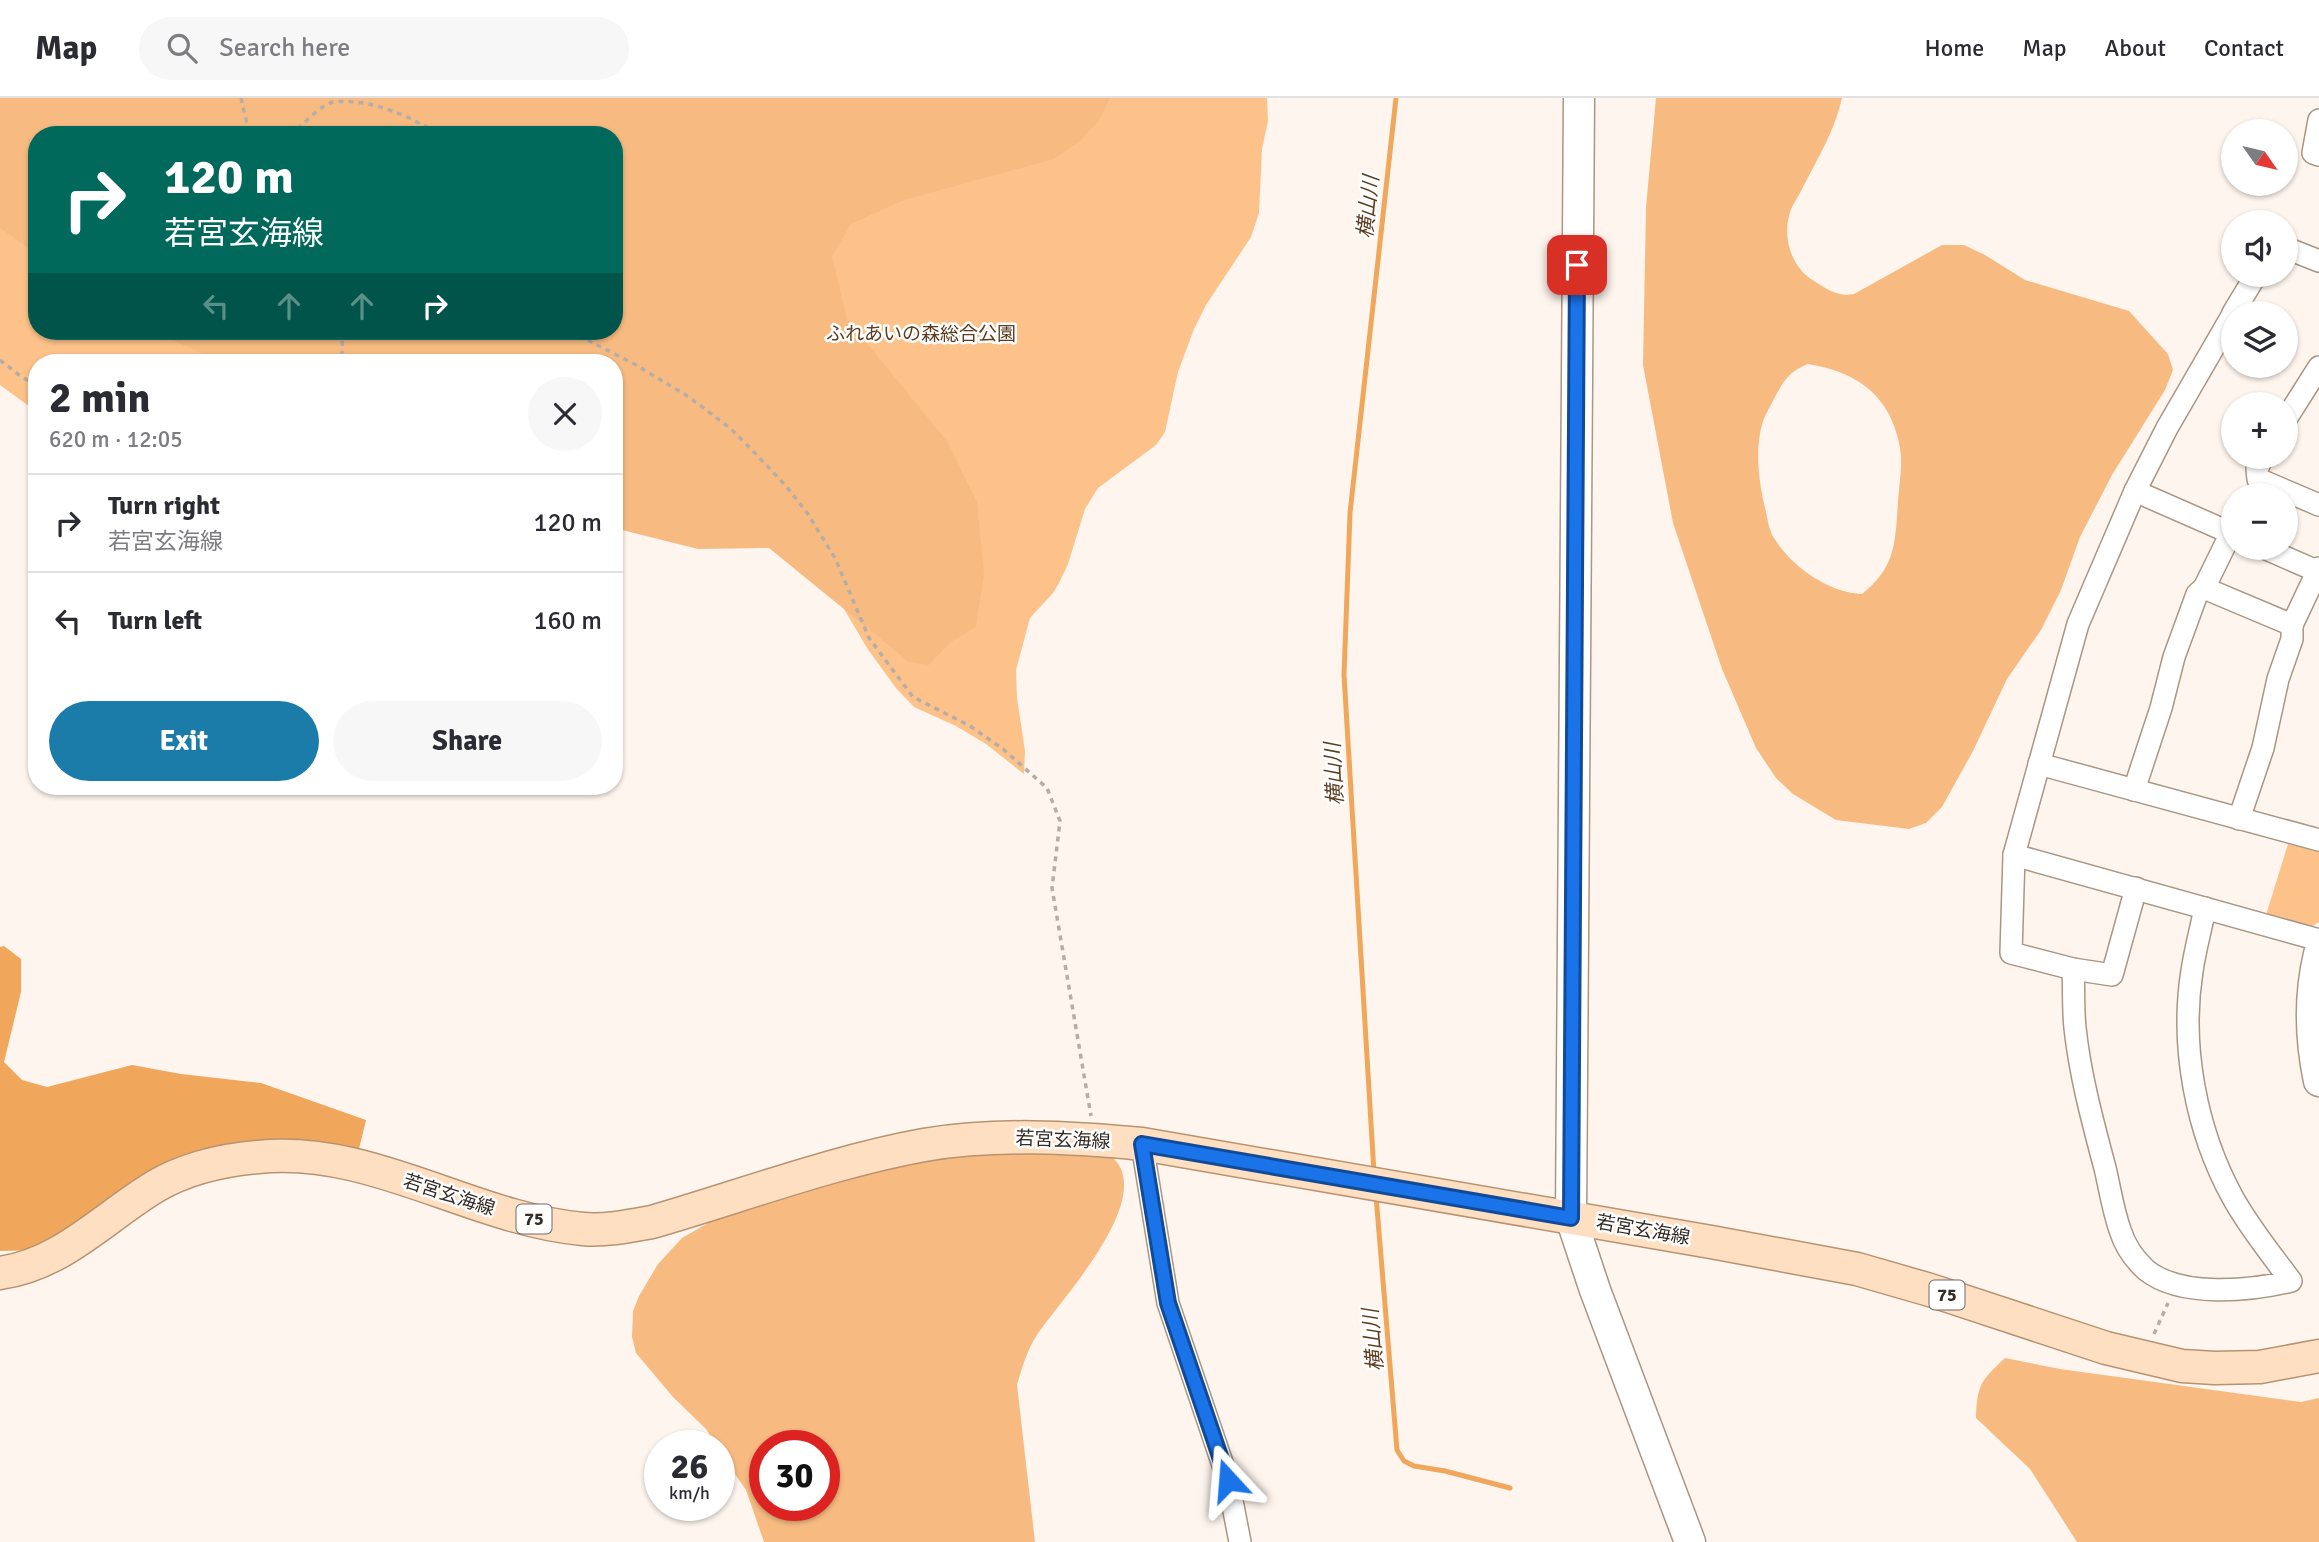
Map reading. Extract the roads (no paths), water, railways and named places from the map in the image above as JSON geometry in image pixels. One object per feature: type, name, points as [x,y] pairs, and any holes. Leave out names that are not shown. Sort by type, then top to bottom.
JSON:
[{"type":"main road","name":"若宮玄海線","points":[[0,1273],[29,1267],[66,1250],[158,1185],[184,1172],[258,1157],[310,1156],[367,1168],[494,1210],[584,1229],[622,1228],[652,1222],[847,1163],[925,1145],[1020,1137],[1095,1139],[1142,1144],[1857,1269],[2066,1335],[2182,1366],[2260,1367],[2319,1356]]},
{"type":"street","points":[[1579,98],[1571,1218],[1595,1290],[1690,1542]]},
{"type":"street","points":[[2319,120],[2313,153],[2319,155]]},
{"type":"street","points":[[2298,253],[2319,261]]},
{"type":"street","points":[[2136,888],[2112,975],[2073,969],[2011,953],[2014,855],[2078,624],[2134,492],[2167,428],[2221,335]]},
{"type":"street","points":[[2298,400],[2319,367]]},
{"type":"street","points":[[2134,492],[2221,528]]},
{"type":"street","points":[[2298,499],[2319,505]]},
{"type":"street","points":[[2134,790],[2161,708],[2174,657],[2197,594],[2204,588],[2221,554]]},
{"type":"street","points":[[2239,818],[2263,748],[2278,679],[2292,639],[2292,625],[2318,570],[2293,560]]},
{"type":"street","points":[[2204,588],[2292,625]]},
{"type":"street","points":[[2039,764],[2319,841]]},
{"type":"street","points":[[2014,855],[2319,940]]},
{"type":"street","points":[[2073,969],[2075,1028],[2093,1122],[2120,1231],[2132,1255],[2147,1270],[2176,1285],[2233,1289],[2291,1281],[2233,1198],[2213,1155],[2202,1122],[2188,1027],[2192,972],[2205,908]]},
{"type":"street","points":[[2319,954],[2311,1012],[2312,1040],[2319,1080]]},
{"type":"street","points":[[1142,1144],[1168,1303],[1228,1480],[1240,1542]]},
{"type":"waterway","name":"横山川","points":[[1374,1173],[1344,675],[1350,513],[1396,98]]},
{"type":"waterway","name":"横山川","points":[[1376,1196],[1397,1450],[1404,1461],[1414,1466],[1510,1488]]},
{"type":"park label","name":"ふれあいの森総合公園","points":[[921,334]]}]
